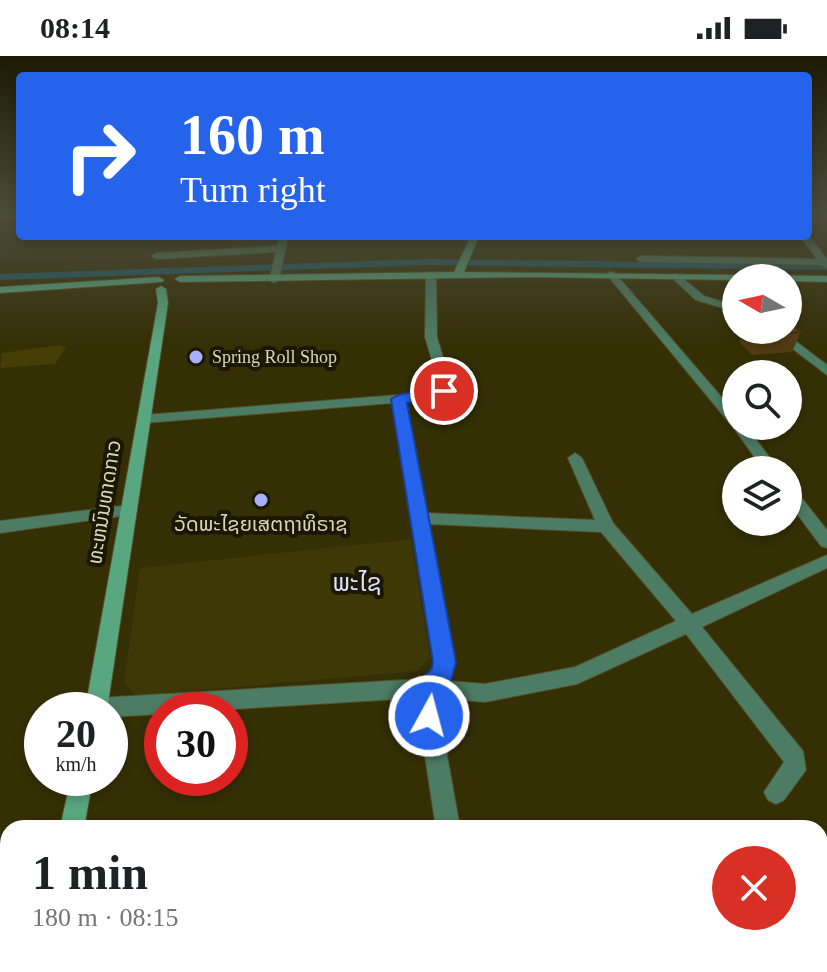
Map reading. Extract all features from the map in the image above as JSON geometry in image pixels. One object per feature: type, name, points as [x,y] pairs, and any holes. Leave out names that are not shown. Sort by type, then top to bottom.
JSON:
[{"type":"street","points":[[274,278],[277,257]]},
{"type":"street","points":[[458,273],[465,257]]},
{"type":"street","points":[[641,259],[826,264]]},
{"type":"street","points":[[0,290],[111,282],[160,290],[178,284],[213,281],[458,273],[827,279]]},
{"type":"street","points":[[611,274],[722,406]]},
{"type":"street","points":[[144,419],[443,395],[442,374],[431,337],[431,275]]},
{"type":"street","points":[[675,276],[700,298],[722,305]]},
{"type":"street","points":[[160,290],[178,284]]},
{"type":"street","name":"ທະຫນົນທາດກາວ","points":[[99,692],[144,419],[160,290]]},
{"type":"street","points":[[792,344],[827,371]]},
{"type":"street","points":[[399,399],[444,662],[442,674],[425,688]]},
{"type":"street","points":[[749,440],[761,456]]},
{"type":"street","points":[[575,458],[606,526],[688,623],[795,759],[795,770],[776,792]]},
{"type":"street","points":[[802,509],[827,542]]},
{"type":"street","points":[[0,527],[129,510]]},
{"type":"street","points":[[420,518],[606,526]]},
{"type":"street","points":[[128,707],[425,688],[485,693],[577,675],[827,561]]},
{"type":"street","points":[[425,688],[447,820]]},
{"type":"street","points":[[74,820],[78,796]]},
{"type":"shaded area","points":[[60,345],[66,348],[55,364],[0,368],[2,353]]},
{"type":"shaded area","points":[[411,539],[430,657],[418,671],[180,692],[144,692],[144,695],[135,696],[124,682],[140,568]]},
{"type":"waterway","points":[[0,277],[429,262],[827,267]]},
{"type":"place","name":"Spring Roll Shop","points":[[196,357]]},
{"type":"place","name":"ວັດພະໄຊຍເສຕຖາທິຣາຊ","points":[[261,500]]},
{"type":"district","name":"ພະໄຊ","points":[[357,583]]},
{"type":"route","points":[[429,716],[425,688],[442,674],[444,662],[399,399],[440,396],[444,391]]}]
